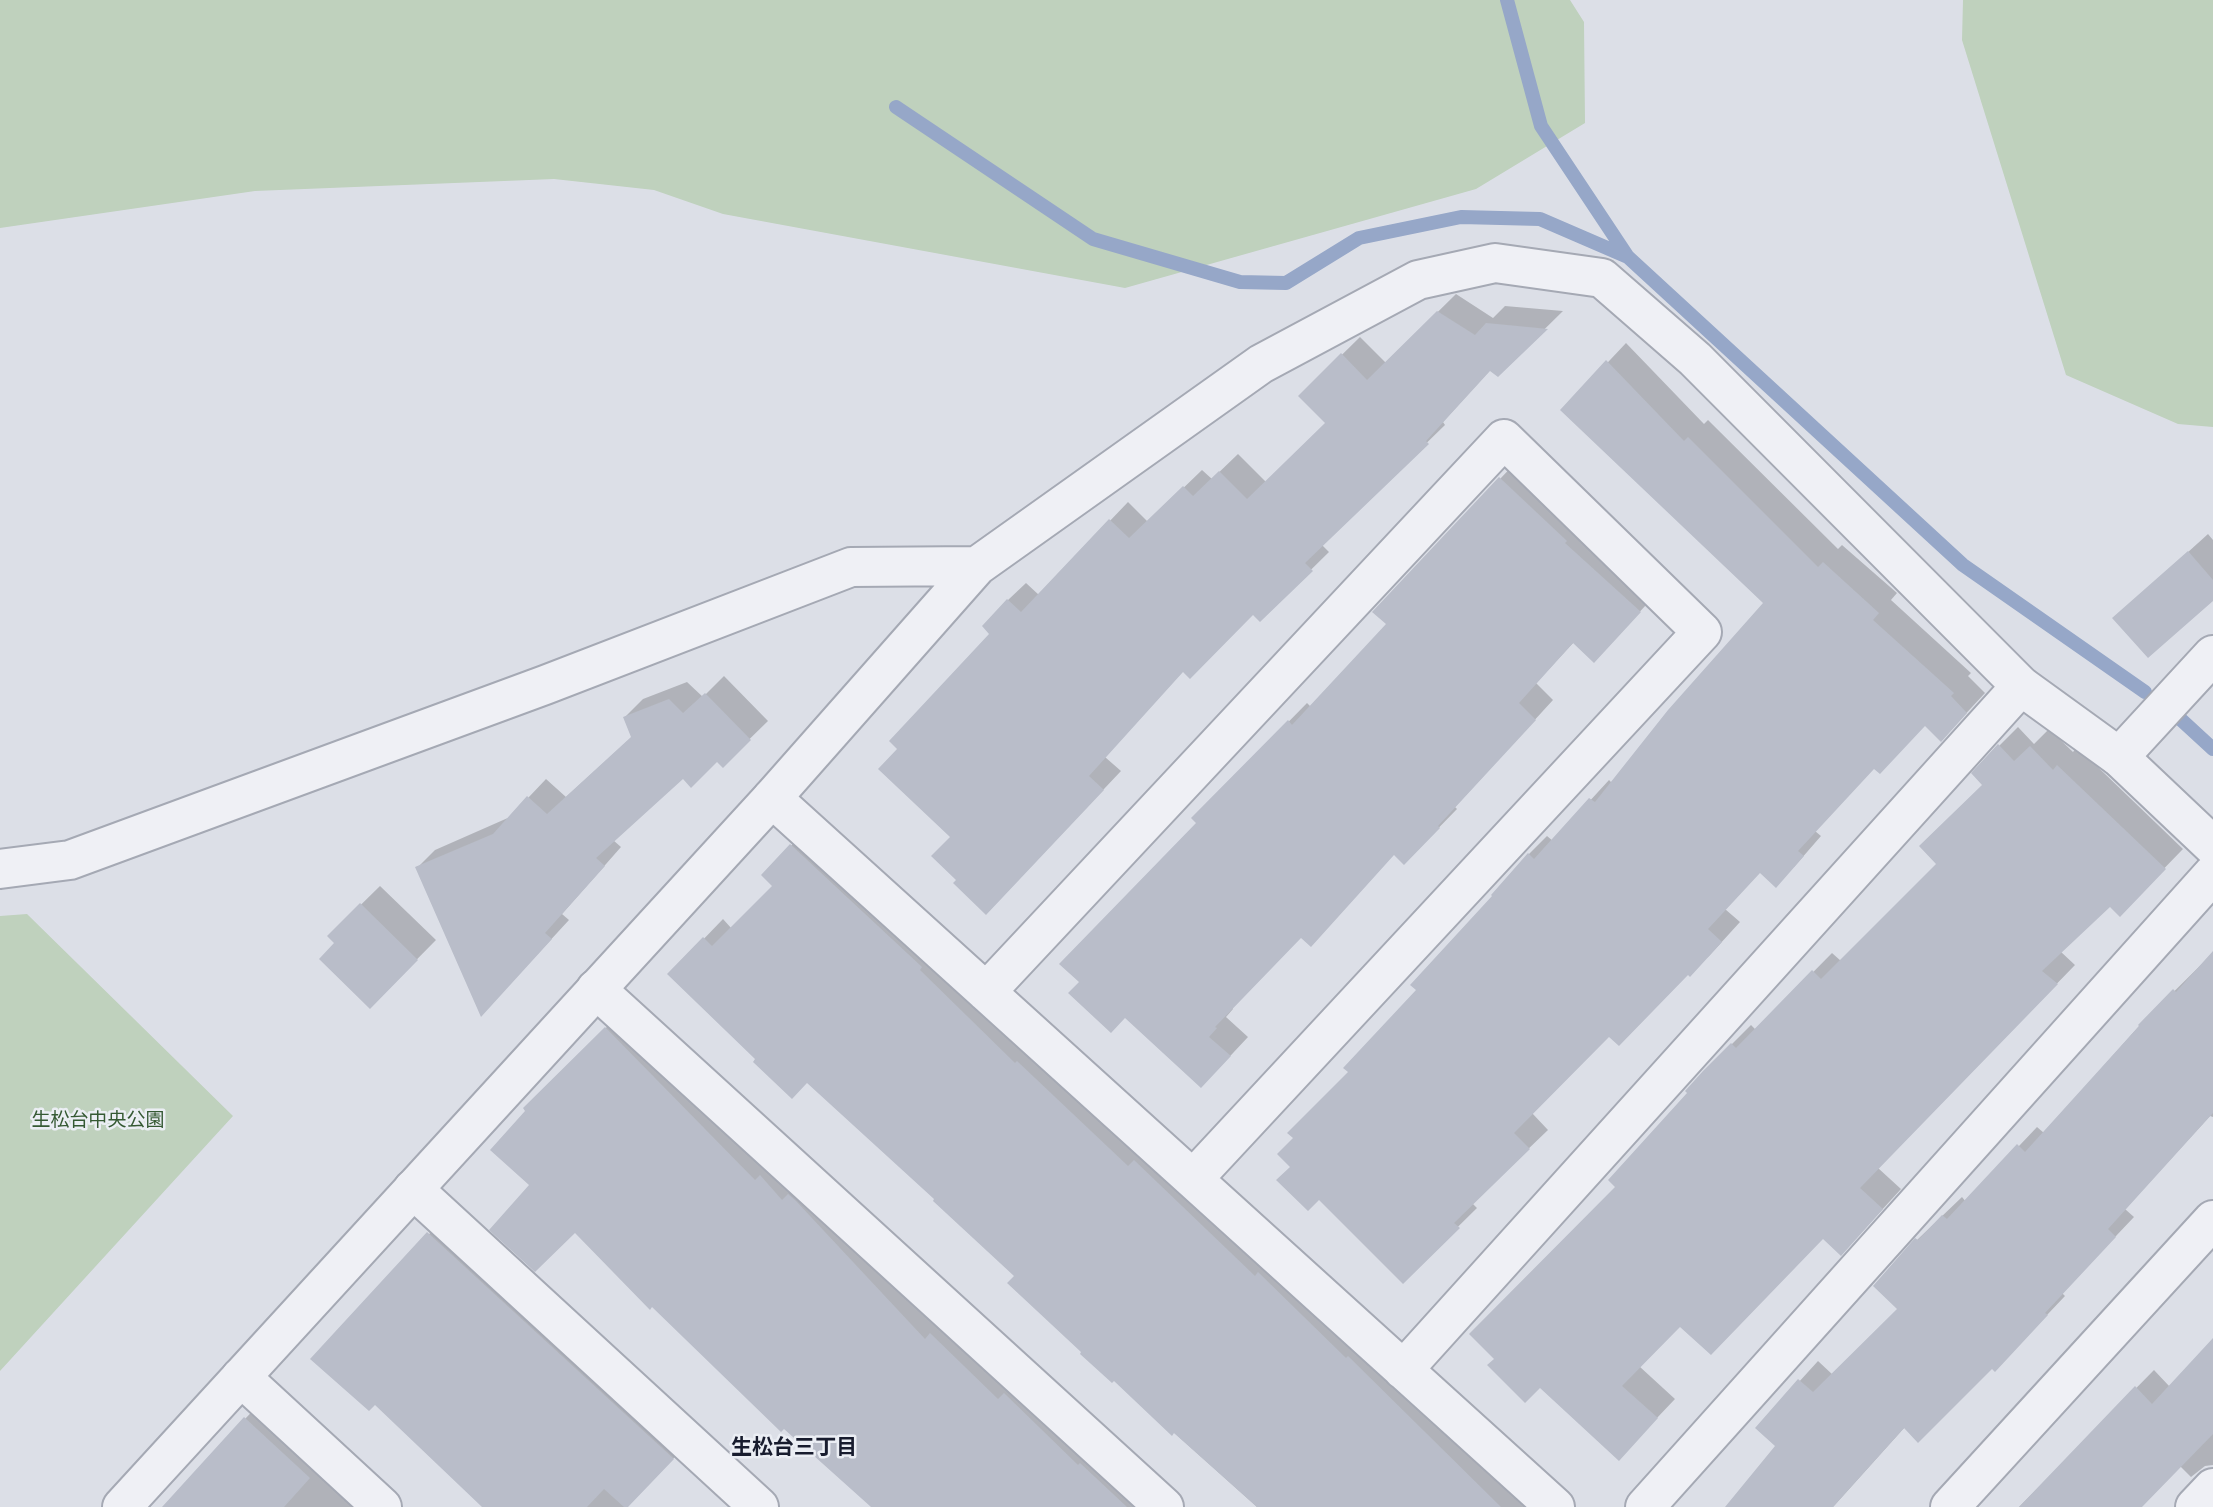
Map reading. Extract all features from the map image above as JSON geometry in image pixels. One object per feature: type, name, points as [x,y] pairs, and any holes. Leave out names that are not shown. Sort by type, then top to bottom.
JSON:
[{"type":"street","points":[[122,1507],[772,798],[976,566],[1261,364],[1418,280],[1495,263],[1602,278],[1695,359],[2021,686],[2119,757],[2213,846]]},
{"type":"street","points":[[986,992],[1504,439],[1702,632],[1193,1179]]},
{"type":"street","points":[[0,869],[70,860],[545,685],[851,567],[976,566]]},
{"type":"street","points":[[2119,757],[2213,655]]},
{"type":"street","points":[[1403,1370],[2021,686]]},
{"type":"street","points":[[772,798],[1555,1507]]},
{"type":"street","points":[[1645,1507],[2213,874]]},
{"type":"street","points":[[596,989],[1164,1507]]},
{"type":"street","points":[[413,1189],[759,1507]]},
{"type":"street","points":[[1950,1507],[2213,1220]]},
{"type":"street","points":[[241,1377],[382,1507]]},
{"type":"street","points":[[2195,1507],[2213,1488]]},
{"type":"green space","points":[[0,0],[1570,0],[1584,22],[1585,123],[1476,189],[1125,288],[723,214],[654,190],[554,179],[255,191],[0,228]]},
{"type":"green space","points":[[1963,0],[2213,0],[2213,427],[2178,424],[2066,375],[1962,40]]},
{"type":"green space","name":"生松台中央公園","points":[[27,914],[233,1116],[0,1371],[0,916]]},
{"type":"building","points":[[1437,311],[1475,335],[1486,323],[1548,329],[1498,377],[1490,371],[1426,441],[1429,444],[1305,563],[1313,571],[1260,622],[1253,615],[1190,679],[1183,672],[1089,776],[1104,790],[986,915],[953,883],[956,880],[931,856],[950,837],[878,769],[897,749],[889,741],[989,634],[982,626],[1007,599],[1021,612],[1109,519],[1129,538],[1183,486],[1193,496],[1219,471],[1247,499],[1325,423],[1298,396],[1341,353],[1367,380]]},
{"type":"building","points":[[1606,360],[1684,441],[1688,437],[1818,567],[1823,562],[1879,613],[1873,620],[1954,693],[1951,696],[1967,713],[1941,742],[1925,726],[1880,774],[1874,769],[1798,851],[1804,856],[1776,888],[1760,873],[1708,929],[1722,942],[1619,1046],[1609,1037],[1514,1133],[1530,1149],[1454,1223],[1460,1228],[1403,1284],[1319,1200],[1308,1211],[1276,1180],[1290,1167],[1277,1154],[1293,1138],[1287,1133],[1348,1072],[1343,1068],[1416,990],[1410,985],[1528,853],[1534,859],[1589,798],[1595,802],[1668,710],[1763,603],[1560,410]]},
{"type":"building","points":[[1499,477],[1567,541],[1565,543],[1641,612],[1594,663],[1573,643],[1519,703],[1536,720],[1438,826],[1440,828],[1404,865],[1394,855],[1311,947],[1301,938],[1215,1027],[1217,1028],[1209,1037],[1231,1056],[1201,1088],[1125,1018],[1111,1033],[1068,993],[1079,982],[1059,964],[1196,823],[1191,818],[1288,720],[1292,725],[1386,624],[1372,612]]},
{"type":"building","points":[[2188,551],[2213,580],[2213,601],[2148,658],[2112,618]]},
{"type":"building","points":[[705,693],[751,740],[723,768],[717,762],[691,788],[683,779],[596,858],[605,866],[545,933],[552,939],[481,1017],[415,867],[493,834],[527,796],[547,814],[631,737],[623,717],[669,699],[683,713]]},
{"type":"building","points":[[1998,744],[2014,761],[2030,746],[2053,770],[2057,765],[2166,869],[2120,917],[2110,907],[2042,971],[2058,984],[1860,1188],[1883,1209],[1841,1256],[1823,1239],[1711,1355],[1680,1327],[1622,1386],[1658,1418],[1619,1461],[1540,1388],[1525,1403],[1487,1365],[1494,1359],[1469,1334],[1615,1187],[1608,1180],[1687,1093],[1685,1091],[1703,1071],[1731,1043],[1736,1048],[1812,970],[1821,979],[1936,864],[1919,846],[1982,785],[1971,773]]},
{"type":"building","points":[[790,844],[922,967],[920,970],[1015,1063],[1017,1061],[1128,1166],[1134,1160],[1255,1276],[1258,1272],[1346,1358],[1348,1356],[1501,1507],[1257,1507],[1080,1354],[1081,1352],[1007,1283],[1014,1276],[807,1083],[792,1099],[753,1062],[755,1059],[667,974],[703,937],[712,946],[772,886],[761,875]]},
{"type":"building","points":[[360,903],[418,960],[370,1009],[319,959],[334,943],[327,936]]},
{"type":"building","points":[[2213,951],[2213,1113],[2108,1229],[2116,1237],[2045,1313],[2048,1315],[1995,1372],[1992,1369],[1918,1443],[1904,1428],[1833,1507],[1725,1507],[1775,1446],[1755,1428],[1798,1379],[1813,1392],[1897,1309],[1873,1286],[1915,1238],[1918,1240],[1942,1215],[1947,1219],[2017,1144],[2025,1152],[2138,1025],[2173,989],[2176,992]]},
{"type":"building","points":[[605,1027],[755,1180],[760,1175],[782,1200],[788,1194],[796,1201],[925,1339],[930,1333],[998,1399],[1004,1393],[1078,1465],[1080,1463],[1127,1507],[871,1507],[784,1429],[781,1432],[652,1307],[650,1310],[575,1233],[535,1272],[489,1230],[529,1185],[490,1150],[525,1111],[523,1108]]},
{"type":"building","points":[[427,1232],[674,1459],[628,1507],[624,1507],[604,1489],[587,1507],[482,1507],[375,1405],[369,1411],[310,1359]]},
{"type":"building","points":[[2213,1338],[2213,1434],[2142,1507],[2019,1507],[2135,1386],[2152,1404]]},
{"type":"building","points":[[244,1417],[310,1478],[284,1507],[162,1507]]},
{"type":"waterway","points":[[1507,0],[1541,126],[1628,257]]},
{"type":"waterway","points":[[896,107],[1093,239],[1240,282],[1286,283],[1359,238],[1461,217],[1540,219],[1628,257],[1963,565],[2145,692]]},
{"type":"waterway","points":[[2176,715],[2213,749]]},
{"type":"district","name":"生松台三丁目","points":[[794,1448]]}]
